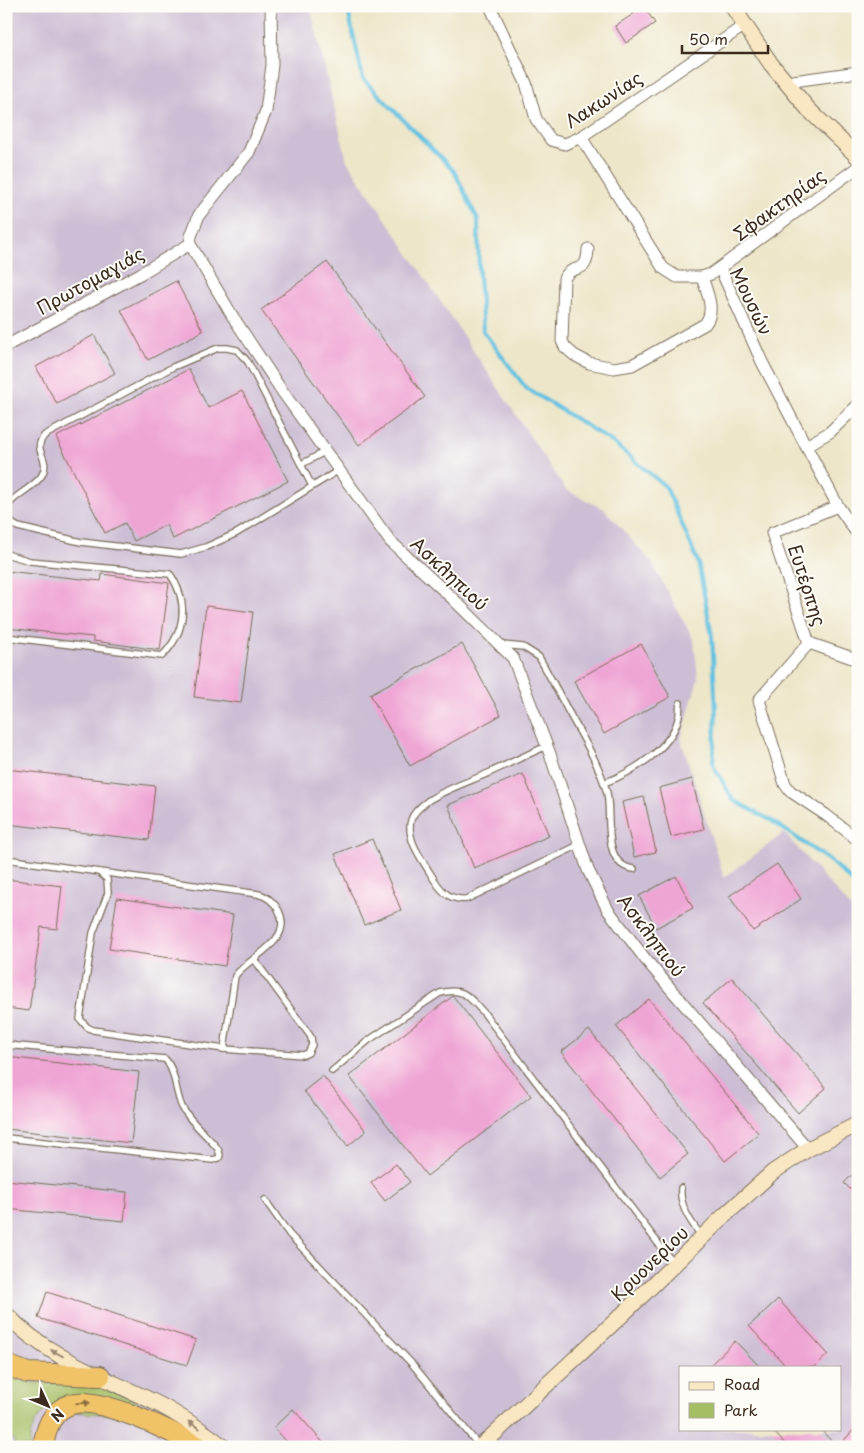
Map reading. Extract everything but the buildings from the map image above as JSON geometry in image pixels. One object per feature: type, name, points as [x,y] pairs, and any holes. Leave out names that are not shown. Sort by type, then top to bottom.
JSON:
[{"type":"highway","points":[[6,1365],[28,1373],[100,1376]]},
{"type":"highway","points":[[43,1447],[46,1429],[55,1414],[65,1407],[82,1402],[130,1414],[179,1436],[198,1447]]},
{"type":"main road","points":[[732,6],[771,64],[809,110],[858,157]]},
{"type":"main road","name":"Κρυονερίου","points":[[480,1447],[624,1314],[674,1264],[773,1172],[808,1149],[858,1124]]},
{"type":"main road","points":[[6,1314],[20,1329],[40,1344],[162,1406],[199,1428],[224,1447]]},
{"type":"street","points":[[190,244],[199,214],[249,152],[266,111],[272,64],[271,6]]},
{"type":"street","name":"Λακωνίας","points":[[490,6],[526,83],[536,119],[551,140],[565,144],[581,137],[745,25]]},
{"type":"street","points":[[786,82],[858,72]]},
{"type":"street","name":"Μουσών","points":[[581,137],[663,268],[678,278],[702,277],[720,268],[762,362],[838,506],[853,519],[858,535]]},
{"type":"street","name":"Σφακτηρίας","points":[[720,268],[858,167]]},
{"type":"street","name":"Πρωτομαγιάς","points":[[6,346],[140,274],[190,244]]},
{"type":"street","name":"Ασκληπιού","points":[[190,244],[233,317],[282,391],[324,452],[390,541],[513,658],[547,746],[588,870],[608,910],[640,952],[808,1149]]},
{"type":"street","points":[[588,249],[585,265],[568,273],[564,279],[561,338],[565,347],[574,355],[597,366],[614,368],[632,365],[705,324],[710,316],[711,308],[702,277]]},
{"type":"street","points":[[806,446],[830,432],[858,405]]},
{"type":"street","name":"Ευτέρπης","points":[[838,506],[772,533],[809,643],[759,700],[785,784],[790,791],[826,815],[858,840]]},
{"type":"street","points":[[809,643],[858,660]]},
{"type":"lane","points":[[312,486],[248,362],[236,350],[218,348],[172,366],[45,435],[40,440],[38,446],[45,464],[43,474],[39,480],[8,505],[6,513],[13,524],[18,527],[81,542],[181,554],[206,547],[237,533],[339,470]]},
{"type":"lane","points":[[302,464],[324,452]]},
{"type":"lane","points":[[6,554],[30,560],[170,574],[179,589],[183,607],[179,634],[162,656],[6,637]]},
{"type":"lane","points":[[500,646],[523,647],[539,656],[595,760],[604,783],[608,795],[608,818],[612,850],[621,864],[627,868],[634,869]]},
{"type":"lane","points":[[604,783],[622,776],[639,765],[670,738],[678,719],[680,703]]},
{"type":"lane","points":[[547,746],[428,801],[412,819],[411,838],[418,854],[438,886],[449,896],[457,900],[467,899],[579,845]]},
{"type":"lane","points":[[6,860],[262,895],[275,904],[282,918],[279,935],[254,959],[239,970],[235,976],[224,1049]]},
{"type":"lane","points":[[100,873],[107,880],[108,893],[93,933],[80,1019],[93,1030],[224,1049],[303,1055],[308,1053],[311,1050],[312,1037],[254,959]]},
{"type":"lane","points":[[332,1071],[369,1040],[440,993],[452,990],[462,992],[484,1013],[674,1264]]},
{"type":"lane","points":[[6,1045],[165,1059],[170,1066],[176,1092],[184,1111],[218,1148],[220,1155],[214,1160],[6,1138]]},
{"type":"lane","points":[[680,1188],[688,1218],[703,1237]]},
{"type":"lane","points":[[265,1200],[289,1234],[413,1365],[480,1447]]},
{"type":"shaded area","points":[[6,6],[310,6],[347,161],[566,490],[604,509],[652,563],[694,641],[698,679],[681,739],[724,878],[784,833],[858,918],[858,1447],[6,1447]]},
{"type":"green space","points":[[6,1375],[31,1383],[83,1383],[98,1385],[132,1399],[212,1447],[204,1447],[154,1418],[46,1410],[34,1427],[30,1447],[16,1447],[6,1423]]},
{"type":"waterway","points":[[347,6],[363,79],[454,171],[478,220],[479,276],[483,331],[526,388],[611,441],[666,487],[698,562],[712,636],[716,713],[713,765],[733,800],[772,821],[830,861],[858,887]]}]
